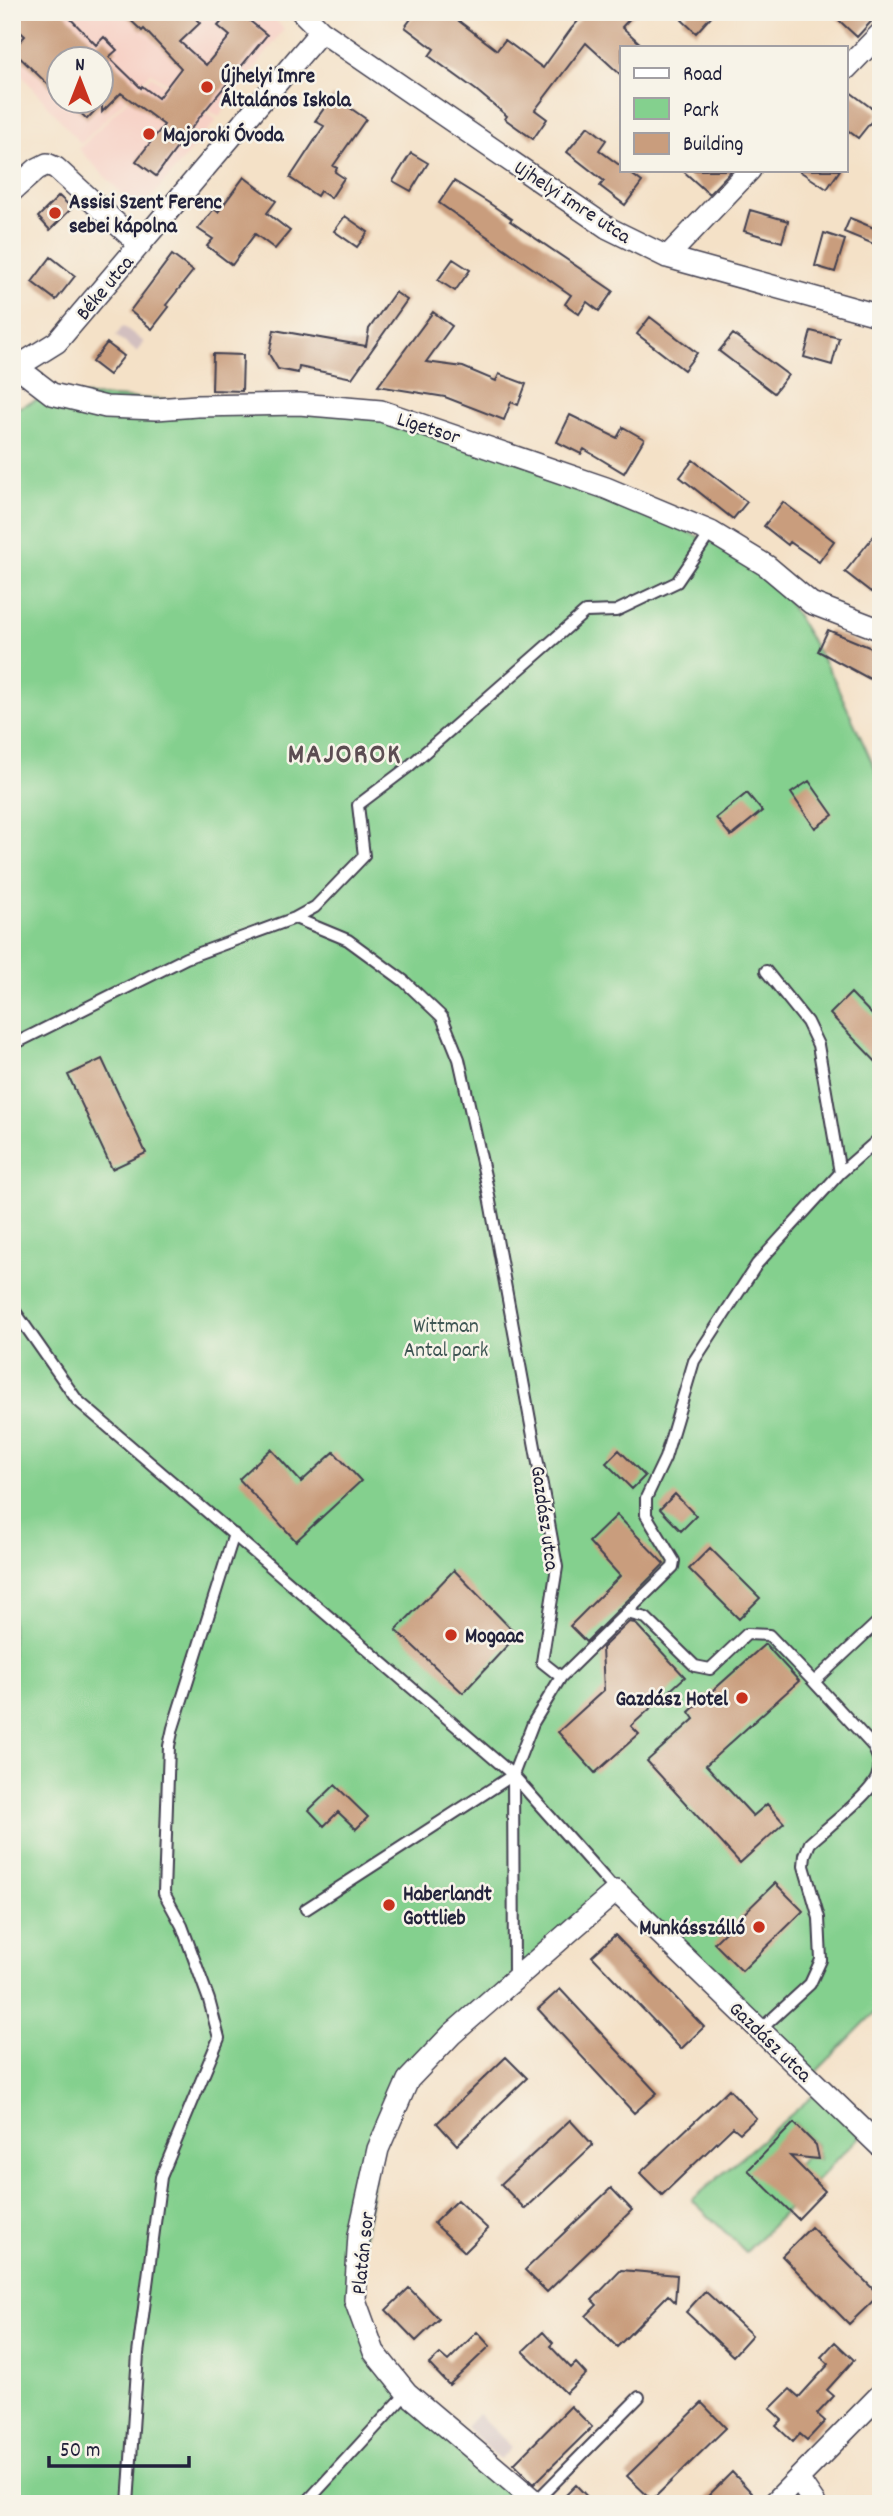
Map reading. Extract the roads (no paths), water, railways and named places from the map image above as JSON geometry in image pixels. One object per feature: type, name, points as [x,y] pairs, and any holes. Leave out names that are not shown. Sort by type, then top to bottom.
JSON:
[{"type":"street","name":"Ujhelyi Imre utca","points":[[302,12],[321,31],[608,228],[667,257],[881,316]]},
{"type":"street","name":"Béke utca","points":[[15,369],[57,342],[321,31]]},
{"type":"street","points":[[848,67],[881,33]]},
{"type":"street","points":[[12,191],[37,169],[47,164],[56,168],[140,245]]},
{"type":"street","points":[[667,257],[748,172]]},
{"type":"street","name":"Ligetsor","points":[[15,369],[52,394],[106,407],[156,410],[197,406],[299,404],[381,411],[606,488],[712,532],[767,566],[811,603],[881,631]]},
{"type":"street","name":"Gazdász utca","points":[[616,1891],[881,2147]]},
{"type":"street","name":"Platán sor","points":[[537,2503],[407,2393],[374,2352],[355,2300],[359,2235],[378,2149],[408,2080],[452,2034],[616,1891]]},
{"type":"street","points":[[773,2504],[881,2394]]},
{"type":"street","points":[[798,2479],[815,2504]]},
{"type":"lane","points":[[12,1045],[186,958],[295,918],[315,907],[364,856],[358,805],[407,768],[585,612],[616,611],[677,582],[712,532]]},
{"type":"lane","name":"Gazdász utca","points":[[295,918],[348,940],[404,981],[442,1017],[459,1059],[487,1185],[557,1567],[542,1662],[561,1677]]},
{"type":"lane","points":[[766,971],[807,1022],[818,1045],[840,1173]]},
{"type":"lane","points":[[514,1980],[513,1775],[533,1723],[561,1677],[673,1567],[674,1560],[646,1515],[646,1498],[665,1458],[694,1361],[757,1264],[840,1173],[881,1137]]},
{"type":"lane","points":[[12,1307],[77,1400],[513,1775]]},
{"type":"lane","points":[[128,2504],[138,2354],[161,2177],[219,2038],[209,2000],[182,1926],[164,1893],[169,1746],[234,1534]]},
{"type":"lane","points":[[627,1613],[646,1618],[695,1666],[710,1669],[747,1634],[769,1635],[872,1745],[879,1757],[877,1778],[869,1789],[810,1843],[804,1855],[804,1866],[819,1918],[821,1960],[810,1984],[760,2030]]},
{"type":"lane","points":[[814,1682],[881,1619]]},
{"type":"lane","points":[[306,1909],[513,1775]]},
{"type":"lane","name":"Gazdász utca","points":[[513,1775],[616,1891]]},
{"type":"lane","points":[[304,2504],[407,2393]]},
{"type":"lane","points":[[537,2503],[639,2397]]},
{"type":"place","name":"Újhelyi Imre Általános Iskola","points":[[207,87]]},
{"type":"place","name":"Majoroki Óvoda","points":[[149,134]]},
{"type":"place","name":"Assisi Szent Ferenc sebei kápolna","points":[[55,213]]},
{"type":"place","name":"Mogaac","points":[[451,1635]]},
{"type":"place","name":"Gazdász Hotel","points":[[742,1698]]},
{"type":"place","name":"Haberlandt Gottlieb","points":[[389,1905]]},
{"type":"place","name":"Munkásszálló","points":[[759,1927]]},
{"type":"district","name":"MAJOROK","points":[[345,752]]},
{"type":"park label","name":"Wittman Antal park","points":[[446,1337]]}]
